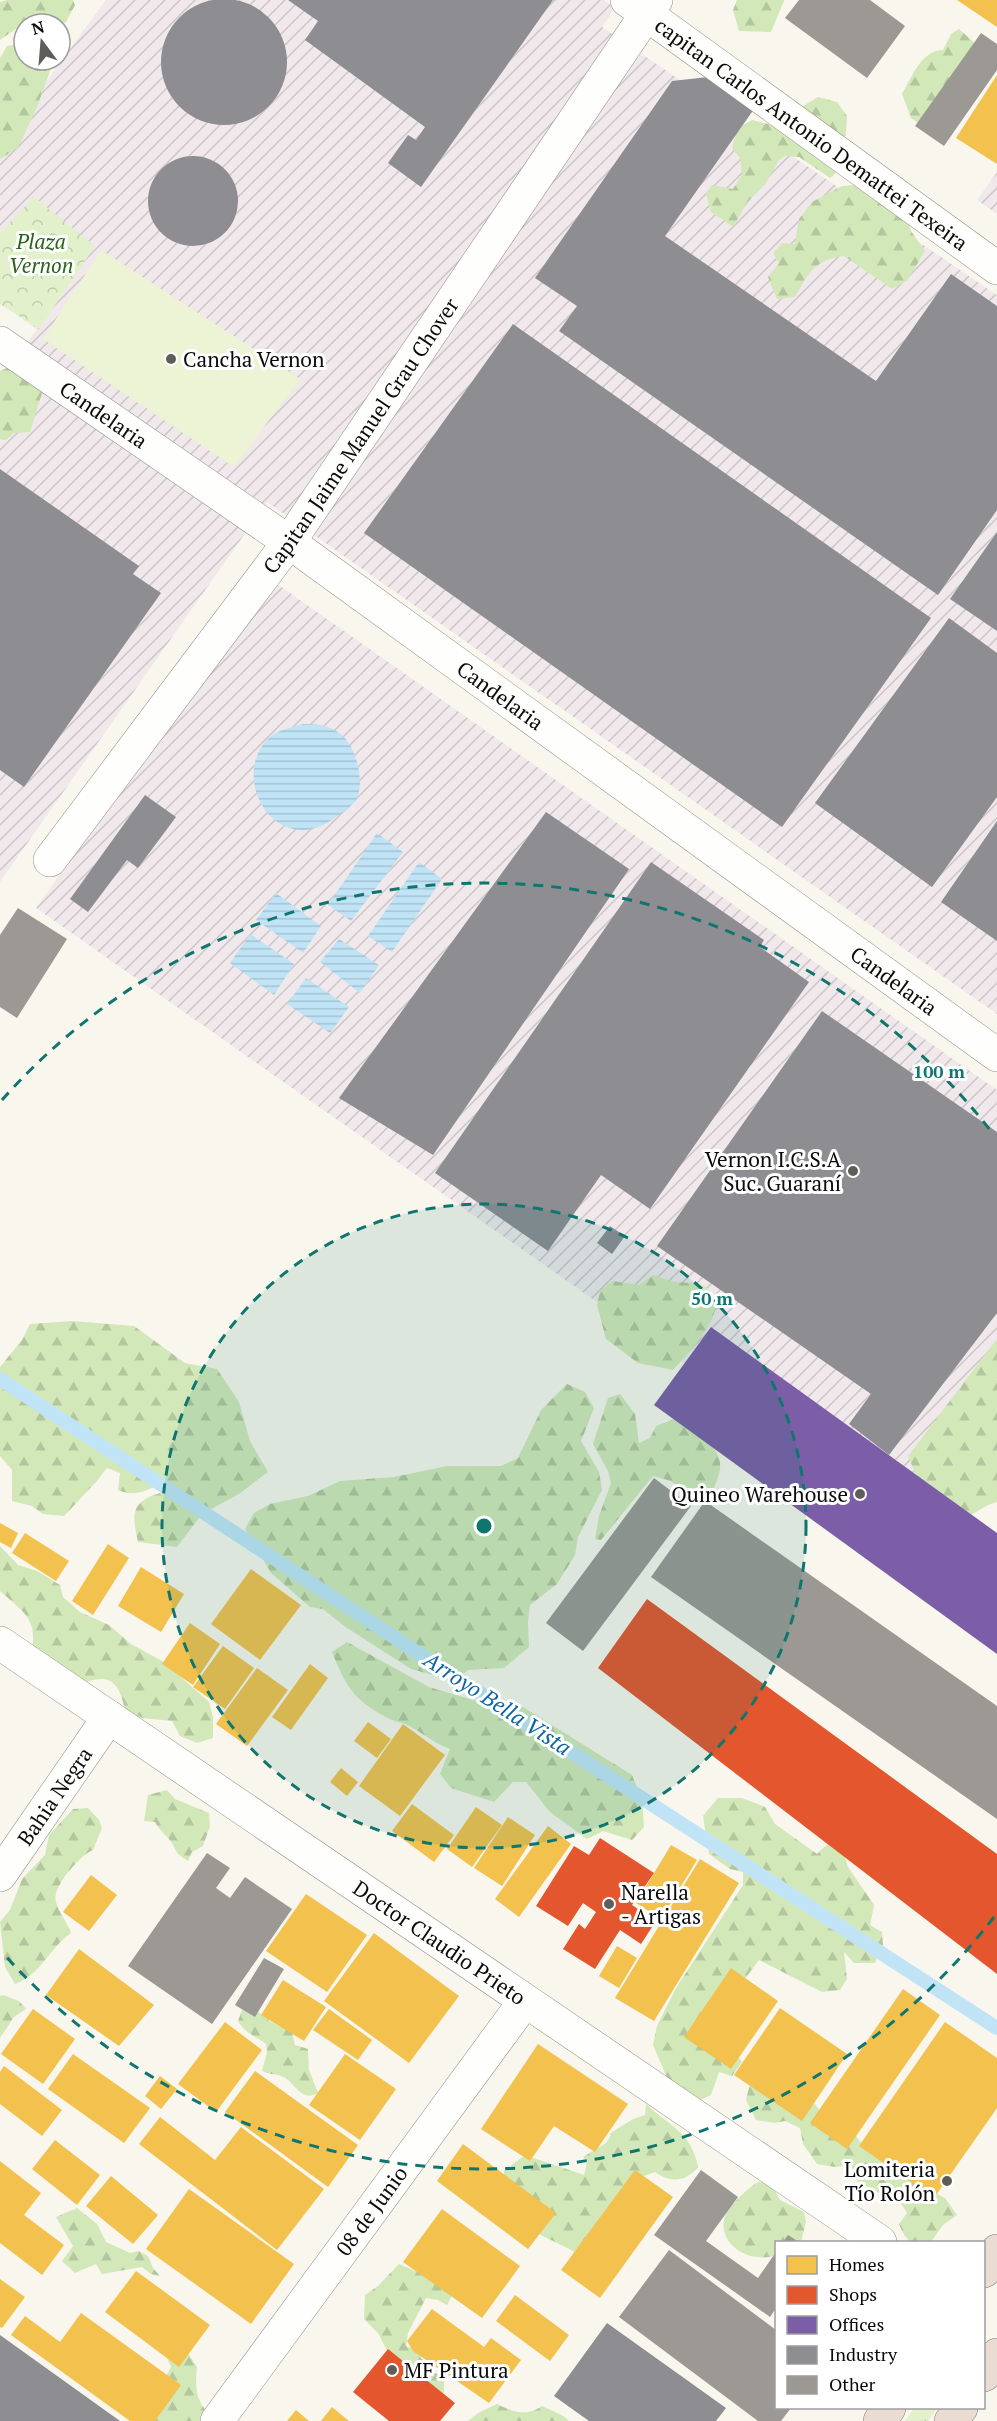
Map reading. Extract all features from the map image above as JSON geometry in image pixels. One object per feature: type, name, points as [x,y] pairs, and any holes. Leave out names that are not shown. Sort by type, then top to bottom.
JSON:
[{"type":"highway","points":[[985,2270],[997,2252]]},
{"type":"highway","points":[[985,2373],[997,2355]]},
{"type":"highway","points":[[951,2421],[960,2409]]},
{"type":"street","name":"capitan Carlos Antonio Demattei Texeira","points":[[643,5],[997,268]]},
{"type":"street","name":"Capitan Jaime Manuel Grau Chover","points":[[50,860],[289,542],[643,5]]},
{"type":"street","name":"Candelaria","points":[[0,343],[289,542],[997,1055]]},
{"type":"street","name":"Doctor Claudio Prieto","points":[[0,1643],[879,2241]]},
{"type":"street","name":"Bahia Negra","points":[[0,1875],[109,1718]]},
{"type":"street","name":"08 de Junio","points":[[217,2421],[525,2001]]},
{"type":"shaded area","points":[[106,0],[604,0],[615,8],[602,27],[997,295],[997,1014],[267,502],[0,882],[0,380],[37,329],[0,303],[0,144],[53,72],[72,72],[72,46]]},
{"type":"shaded area","points":[[997,172],[997,214],[977,200]]},
{"type":"shaded area","points":[[270,579],[997,1090],[997,1385],[903,1517],[36,908]]},
{"type":"green space","points":[[7,0],[73,0],[75,5],[71,12],[12,12],[12,32],[0,40],[0,2]]},
{"type":"green space","points":[[737,0],[784,1],[771,32],[739,31],[733,10]]},
{"type":"green space","points":[[959,29],[976,44],[920,124],[911,118],[902,94],[923,60],[935,51],[943,50],[951,34]]},
{"type":"green space","points":[[12,45],[12,72],[50,72],[18,148],[0,159],[0,58],[7,46]]},
{"type":"green space","points":[[818,97],[837,102],[847,116],[846,136],[837,138],[841,161],[835,174],[830,178],[799,157],[785,156],[779,160],[765,184],[747,203],[733,227],[711,212],[706,194],[712,185],[733,189],[742,175],[740,158],[732,148],[738,128],[752,120],[772,125]]},
{"type":"green space","points":[[882,183],[904,204],[911,231],[925,251],[907,281],[892,289],[844,256],[826,260],[813,269],[795,297],[777,299],[768,277],[779,263],[773,253],[782,243],[795,244],[799,219],[812,202],[842,186]]},
{"type":"green space","name":"Plaza Vernon","points":[[34,197],[95,246],[39,329],[0,304],[0,233]]},
{"type":"green space","name":"Cancha Vernon","points":[[101,250],[300,379],[234,467],[43,339]]},
{"type":"green space","points":[[32,357],[46,380],[30,432],[14,433],[6,440],[0,439],[0,371]]},
{"type":"green space","points":[[653,1275],[673,1281],[699,1284],[711,1291],[716,1301],[708,1326],[690,1352],[673,1370],[638,1363],[606,1339],[597,1305],[600,1291],[613,1281],[639,1285]]},
{"type":"green space","points":[[72,1321],[134,1326],[185,1363],[217,1369],[239,1402],[250,1441],[268,1472],[239,1494],[202,1514],[177,1547],[138,1542],[136,1533],[134,1517],[138,1505],[160,1493],[164,1482],[141,1492],[124,1492],[118,1490],[120,1473],[107,1468],[64,1516],[43,1514],[32,1506],[12,1501],[12,1470],[0,1456],[0,1367],[22,1340],[30,1324]]},
{"type":"green space","points":[[997,1339],[997,1502],[955,1524],[930,1508],[908,1456]]},
{"type":"green space","points":[[567,1384],[585,1392],[594,1408],[581,1441],[599,1472],[602,1490],[578,1537],[575,1555],[557,1584],[530,1605],[529,1647],[504,1668],[468,1670],[455,1681],[411,1669],[344,1626],[323,1609],[310,1607],[271,1573],[245,1529],[254,1513],[270,1504],[308,1496],[340,1481],[394,1477],[447,1466],[501,1466],[518,1458],[541,1410]]},
{"type":"green space","points":[[620,1394],[635,1414],[639,1443],[650,1438],[656,1426],[674,1419],[711,1445],[720,1460],[720,1469],[713,1492],[697,1498],[687,1494],[671,1481],[653,1476],[601,1540],[595,1539],[599,1516],[611,1483],[608,1471],[593,1444],[608,1398]]},
{"type":"green space","points":[[0,1546],[18,1565],[37,1571],[60,1585],[63,1597],[80,1612],[109,1625],[131,1644],[164,1662],[209,1702],[213,1717],[213,1738],[197,1743],[180,1736],[172,1721],[142,1718],[125,1709],[119,1691],[111,1682],[99,1679],[81,1684],[32,1650],[30,1622],[21,1610],[0,1591]]},
{"type":"green space","points":[[347,1642],[429,1687],[504,1709],[523,1707],[632,1775],[642,1800],[644,1827],[632,1840],[603,1831],[587,1839],[550,1812],[526,1782],[513,1782],[494,1802],[451,1788],[440,1774],[450,1749],[369,1707],[348,1685],[332,1652]]},
{"type":"green space","points":[[167,1790],[175,1799],[209,1813],[210,1826],[203,1846],[192,1852],[188,1861],[177,1852],[155,1822],[144,1821],[148,1795]]},
{"type":"green space","points":[[718,1798],[742,1798],[765,1807],[775,1824],[817,1854],[830,1844],[841,1845],[848,1867],[874,1905],[870,1925],[882,1932],[883,1946],[875,1963],[854,1963],[844,1952],[847,1979],[840,1990],[822,1992],[759,1960],[704,2034],[734,2050],[742,2062],[732,2076],[719,2072],[711,2095],[696,2102],[671,2087],[653,2045],[657,2026],[676,1988],[743,1885],[743,1872],[730,1869],[709,1854],[703,1816]]},
{"type":"green space","points":[[88,1808],[99,1820],[102,1828],[93,1850],[81,1858],[68,1873],[56,1896],[57,1906],[71,1933],[32,1974],[15,1984],[5,1967],[0,1922],[10,1910],[22,1879],[45,1855],[49,1835],[73,1809]]},
{"type":"green space","points":[[0,1996],[19,2001],[26,2009],[14,2017],[0,2038]]},
{"type":"green space","points":[[243,2007],[252,2007],[271,2022],[292,2032],[295,2045],[308,2049],[309,2070],[318,2093],[306,2095],[286,2079],[262,2071],[267,2052],[266,2044],[247,2031],[238,2021]]},
{"type":"green space","points":[[751,2079],[815,2104],[824,2116],[850,2128],[864,2147],[884,2157],[894,2172],[945,2198],[957,2215],[943,2225],[932,2241],[910,2241],[899,2224],[907,2213],[902,2205],[858,2182],[851,2165],[835,2167],[817,2164],[803,2144],[800,2128],[785,2121],[775,2123],[756,2120],[746,2100]]},
{"type":"green space","points":[[646,2104],[685,2137],[695,2155],[698,2167],[688,2176],[678,2179],[666,2178],[655,2172],[644,2176],[582,2259],[573,2251],[539,2234],[503,2188],[504,2171],[525,2155],[584,2175],[587,2163],[583,2157],[606,2143],[611,2135],[609,2134],[633,2119],[645,2115]]},
{"type":"green space","points":[[758,2182],[771,2183],[780,2200],[804,2212],[806,2222],[801,2241],[775,2241],[775,2255],[767,2257],[749,2255],[732,2246],[724,2230],[724,2220],[733,2204]]},
{"type":"green space","points":[[77,2208],[97,2224],[106,2242],[130,2253],[139,2251],[148,2256],[153,2268],[160,2276],[151,2274],[142,2267],[102,2274],[96,2264],[75,2273],[62,2261],[73,2246],[56,2217]]},
{"type":"green space","points":[[399,2264],[427,2273],[452,2296],[447,2305],[438,2300],[426,2298],[408,2333],[406,2346],[417,2350],[424,2363],[444,2380],[444,2394],[390,2356],[378,2333],[364,2319],[365,2295],[378,2286]]},
{"type":"green space","points":[[185,2349],[197,2367],[197,2394],[206,2411],[212,2416],[210,2421],[130,2421],[164,2380],[171,2367],[167,2358]]},
{"type":"green space","points":[[497,2404],[520,2412],[542,2406],[569,2421],[468,2421],[478,2413]]},
{"type":"green space","points":[[913,2409],[936,2409],[928,2421],[905,2421]]},
{"type":"water","points":[[303,724],[325,726],[341,734],[352,749],[360,781],[357,798],[350,807],[326,824],[313,829],[299,830],[284,826],[272,818],[263,807],[254,779],[255,764],[260,750],[269,738],[280,731]]},
{"type":"water","points":[[377,833],[403,852],[351,921],[328,905]]},
{"type":"water","points":[[419,862],[442,879],[392,952],[368,936]]},
{"type":"water","points":[[276,893],[321,926],[303,953],[256,920]]},
{"type":"water","points":[[250,934],[294,964],[274,995],[230,963]]},
{"type":"water","points":[[339,939],[379,965],[360,993],[320,962]]},
{"type":"water","points":[[306,978],[349,1007],[330,1033],[287,1004]]},
{"type":"building: Homes","points":[[957,0],[997,0],[997,27]]},
{"type":"building: Homes","points":[[997,75],[997,164],[956,138]]},
{"type":"building: Homes","points":[[0,1523],[18,1533],[11,1548],[0,1542]]},
{"type":"building: Homes","points":[[25,1533],[69,1561],[56,1581],[12,1553]]},
{"type":"building: Homes","points":[[108,1544],[129,1558],[93,1615],[72,1601]]},
{"type":"building: Homes","points":[[141,1567],[184,1594],[161,1632],[118,1606]]},
{"type":"building: Homes","points":[[251,1569],[301,1605],[260,1660],[211,1624]]},
{"type":"building: Homes","points":[[190,1623],[220,1644],[193,1685],[162,1664]]},
{"type":"building: Homes","points":[[223,1646],[254,1668],[225,1709],[193,1687]]},
{"type":"building: Homes","points":[[310,1664],[328,1678],[291,1730],[272,1717]]},
{"type":"building: Homes","points":[[257,1668],[288,1690],[247,1746],[216,1724]]},
{"type":"building: Homes","points":[[368,1722],[391,1739],[377,1758],[354,1741]]},
{"type":"building: Homes","points":[[403,1724],[445,1755],[400,1816],[359,1786]]},
{"type":"building: Homes","points":[[341,1768],[358,1782],[347,1796],[330,1782]]},
{"type":"building: Homes","points":[[412,1804],[454,1835],[434,1862],[392,1831]]},
{"type":"building: Homes","points":[[476,1807],[502,1825],[472,1867],[447,1849]]},
{"type":"building: Homes","points":[[508,1817],[535,1835],[502,1886],[474,1868]]},
{"type":"building: Homes","points":[[548,1826],[571,1844],[519,1917],[495,1899]]},
{"type":"building: Homes","points":[[671,1845],[697,1860],[661,1919],[636,1903]]},
{"type":"building: Homes","points":[[700,1859],[739,1883],[654,2021],[615,1998]]},
{"type":"building: Homes","points":[[91,1875],[117,1895],[89,1931],[63,1912]]},
{"type":"building: Homes","points":[[306,1894],[367,1935],[327,1992],[266,1951]]},
{"type":"building: Homes","points":[[374,1933],[459,1996],[409,2063],[324,2001]]},
{"type":"building: Homes","points":[[617,1946],[637,1958],[619,1988],[599,1976]]},
{"type":"building: Homes","points":[[79,1949],[154,2005],[119,2046],[46,1995]]},
{"type":"building: Homes","points":[[731,1968],[778,2001],[731,2069],[684,2037]]},
{"type":"building: Homes","points":[[283,1980],[326,2007],[304,2041],[261,2015]]},
{"type":"building: Homes","points":[[903,1989],[940,2015],[847,2149],[810,2123]]},
{"type":"building: Homes","points":[[780,2008],[847,2054],[802,2121],[734,2075]]},
{"type":"building: Homes","points":[[33,2009],[75,2039],[43,2084],[1,2054]]},
{"type":"building: Homes","points":[[329,2009],[372,2040],[358,2060],[313,2030]]},
{"type":"building: Homes","points":[[225,2022],[262,2050],[216,2112],[178,2084]]},
{"type":"building: Homes","points":[[945,2022],[997,2058],[997,2108],[934,2198],[859,2146]]},
{"type":"building: Homes","points":[[538,2044],[628,2104],[595,2152],[554,2126],[530,2161],[481,2129]]},
{"type":"building: Homes","points":[[73,2054],[150,2108],[124,2143],[48,2089]]},
{"type":"building: Homes","points":[[345,2054],[396,2089],[360,2140],[309,2105]]},
{"type":"building: Homes","points":[[4,2066],[62,2110],[42,2136],[0,2104],[0,2072]]},
{"type":"building: Homes","points":[[255,2071],[358,2145],[328,2187],[225,2112]]},
{"type":"building: Homes","points":[[160,2076],[177,2089],[161,2109],[145,2096]]},
{"type":"building: Homes","points":[[160,2117],[215,2160],[241,2127],[324,2189],[277,2250],[139,2144]]},
{"type":"building: Homes","points":[[55,2140],[100,2175],[77,2205],[32,2169]]},
{"type":"building: Homes","points":[[463,2144],[556,2213],[528,2249],[437,2181]]},
{"type":"building: Homes","points":[[0,2161],[41,2193],[24,2215],[64,2245],[42,2275],[0,2243]]},
{"type":"building: Homes","points":[[635,2170],[673,2197],[600,2298],[561,2270]]},
{"type":"building: Homes","points":[[111,2176],[158,2215],[133,2244],[86,2206]]},
{"type":"building: Homes","points":[[189,2189],[294,2264],[251,2324],[146,2249]]},
{"type":"building: Homes","points":[[442,2209],[520,2266],[482,2318],[403,2262]]},
{"type":"building: Homes","points":[[136,2271],[210,2325],[179,2367],[105,2312]]},
{"type":"building: Homes","points":[[0,2279],[25,2297],[2,2328],[0,2327]]},
{"type":"building: Homes","points":[[515,2295],[569,2335],[550,2361],[496,2321]]},
{"type":"building: Homes","points":[[432,2309],[484,2347],[491,2338],[521,2360],[489,2403],[413,2351],[407,2341]]},
{"type":"building: Homes","points":[[81,2313],[181,2385],[155,2421],[130,2421],[11,2335],[25,2316],[60,2342]]},
{"type":"building: Homes","points":[[332,2407],[349,2421],[321,2421]]},
{"type":"building: Homes","points":[[296,2410],[309,2421],[287,2421]]},
{"type":"building: Shops","points":[[647,1599],[997,1854],[997,1974],[598,1668]]},
{"type":"building: Shops","name":"Narella - Artigas","points":[[600,1838],[654,1873],[632,1905],[656,1921],[641,1944],[620,1930],[595,1969],[563,1949],[579,1924],[585,1929],[596,1912],[583,1903],[568,1926],[536,1906],[574,1846],[589,1855]]},
{"type":"building: Shops","name":"MF Pintura","points":[[388,2349],[455,2403],[440,2421],[389,2421],[353,2392]]},
{"type":"building: Offices","name":"Quineo Warehouse","points":[[711,1327],[997,1533],[997,1654],[654,1405]]},
{"type":"building: Industry","points":[[224,-1],[248,4],[268,18],[282,38],[287,62],[282,86],[268,106],[248,120],[224,125],[200,120],[180,106],[166,86],[161,62],[166,38],[180,18],[200,4]]},
{"type":"building: Industry","points":[[288,0],[553,0],[421,187],[388,163],[408,135],[416,140],[425,127],[305,40],[318,21]]},
{"type":"building: Industry","points":[[708,77],[754,109],[665,236],[876,381],[951,274],[997,306],[997,510],[938,595],[559,331],[577,306],[535,278],[672,81]]},
{"type":"building: Industry","points":[[193,156],[210,160],[225,169],[234,184],[238,201],[234,218],[225,233],[210,242],[193,246],[176,242],[161,233],[152,218],[148,201],[152,184],[161,169],[176,160]]},
{"type":"building: Industry","points":[[513,324],[931,618],[782,827],[364,533]]},
{"type":"building: Industry","points":[[0,469],[139,566],[133,574],[161,593],[24,787],[0,770]]},
{"type":"building: Industry","points":[[997,532],[997,631],[950,599]]},
{"type":"building: Industry","points":[[949,618],[997,653],[997,797],[932,887],[815,803]]},
{"type":"building: Industry","points":[[145,795],[176,817],[138,868],[127,860],[88,912],[70,899]]},
{"type":"building: Industry","points":[[546,812],[629,869],[433,1155],[339,1098]]},
{"type":"building: Industry","points":[[997,821],[997,941],[941,902]]},
{"type":"building: Industry","points":[[651,862],[764,940],[760,947],[809,982],[650,1209],[601,1175],[548,1251],[435,1173]]},
{"type":"building: Industry","name":"Vernon I.C.S.A Suc. Guaraní","points":[[822,1011],[997,1132],[997,1313],[889,1455],[849,1424],[871,1394],[657,1246]]},
{"type":"building: Industry","points":[[610,1226],[625,1236],[612,1254],[597,1243]]},
{"type":"building: Industry","points":[[607,2323],[726,2408],[716,2421],[589,2421],[554,2396]]},
{"type":"building: Industry","points":[[0,2335],[120,2421],[0,2421]]},
{"type":"building: Other","points":[[799,0],[870,0],[905,26],[867,78],[785,18]]},
{"type":"building: Other","points":[[981,33],[997,44],[997,70],[944,146],[915,126]]},
{"type":"building: Other","points":[[18,908],[67,939],[17,1018],[0,1007],[0,935]]},
{"type":"building: Other","points":[[654,1478],[691,1506],[583,1651],[546,1623]]},
{"type":"building: Other","points":[[705,1501],[997,1706],[997,1819],[651,1577]]},
{"type":"building: Other","points":[[207,1853],[230,1868],[216,1888],[230,1898],[245,1877],[292,1909],[212,2024],[128,1966]]},
{"type":"building: Other","points":[[264,1958],[284,1969],[255,2017],[235,2005]]},
{"type":"building: Other","points":[[701,2170],[738,2197],[706,2241],[758,2278],[775,2253],[775,2310],[770,2317],[654,2235]]},
{"type":"building: Other","points":[[788,2235],[797,2241],[784,2241]]},
{"type":"building: Other","points":[[669,2250],[775,2329],[775,2409],[790,2409],[781,2421],[758,2421],[619,2317]]},
{"type":"waterway","name":"Arroyo Bella Vista","points":[[0,1379],[997,2028]]},
{"type":"place","name":"Cancha Vernon","points":[[171,359]]},
{"type":"place","name":"Vernon I.C.S.A Suc. Guaraní","points":[[853,1171]]},
{"type":"place","name":"Quineo Warehouse","points":[[860,1494]]},
{"type":"place","name":"Narella - Artigas","points":[[609,1904]]},
{"type":"place","name":"Lomiteria Tío Rolón","points":[[947,2181]]},
{"type":"place","name":"MF Pintura","points":[[392,2370]]}]
